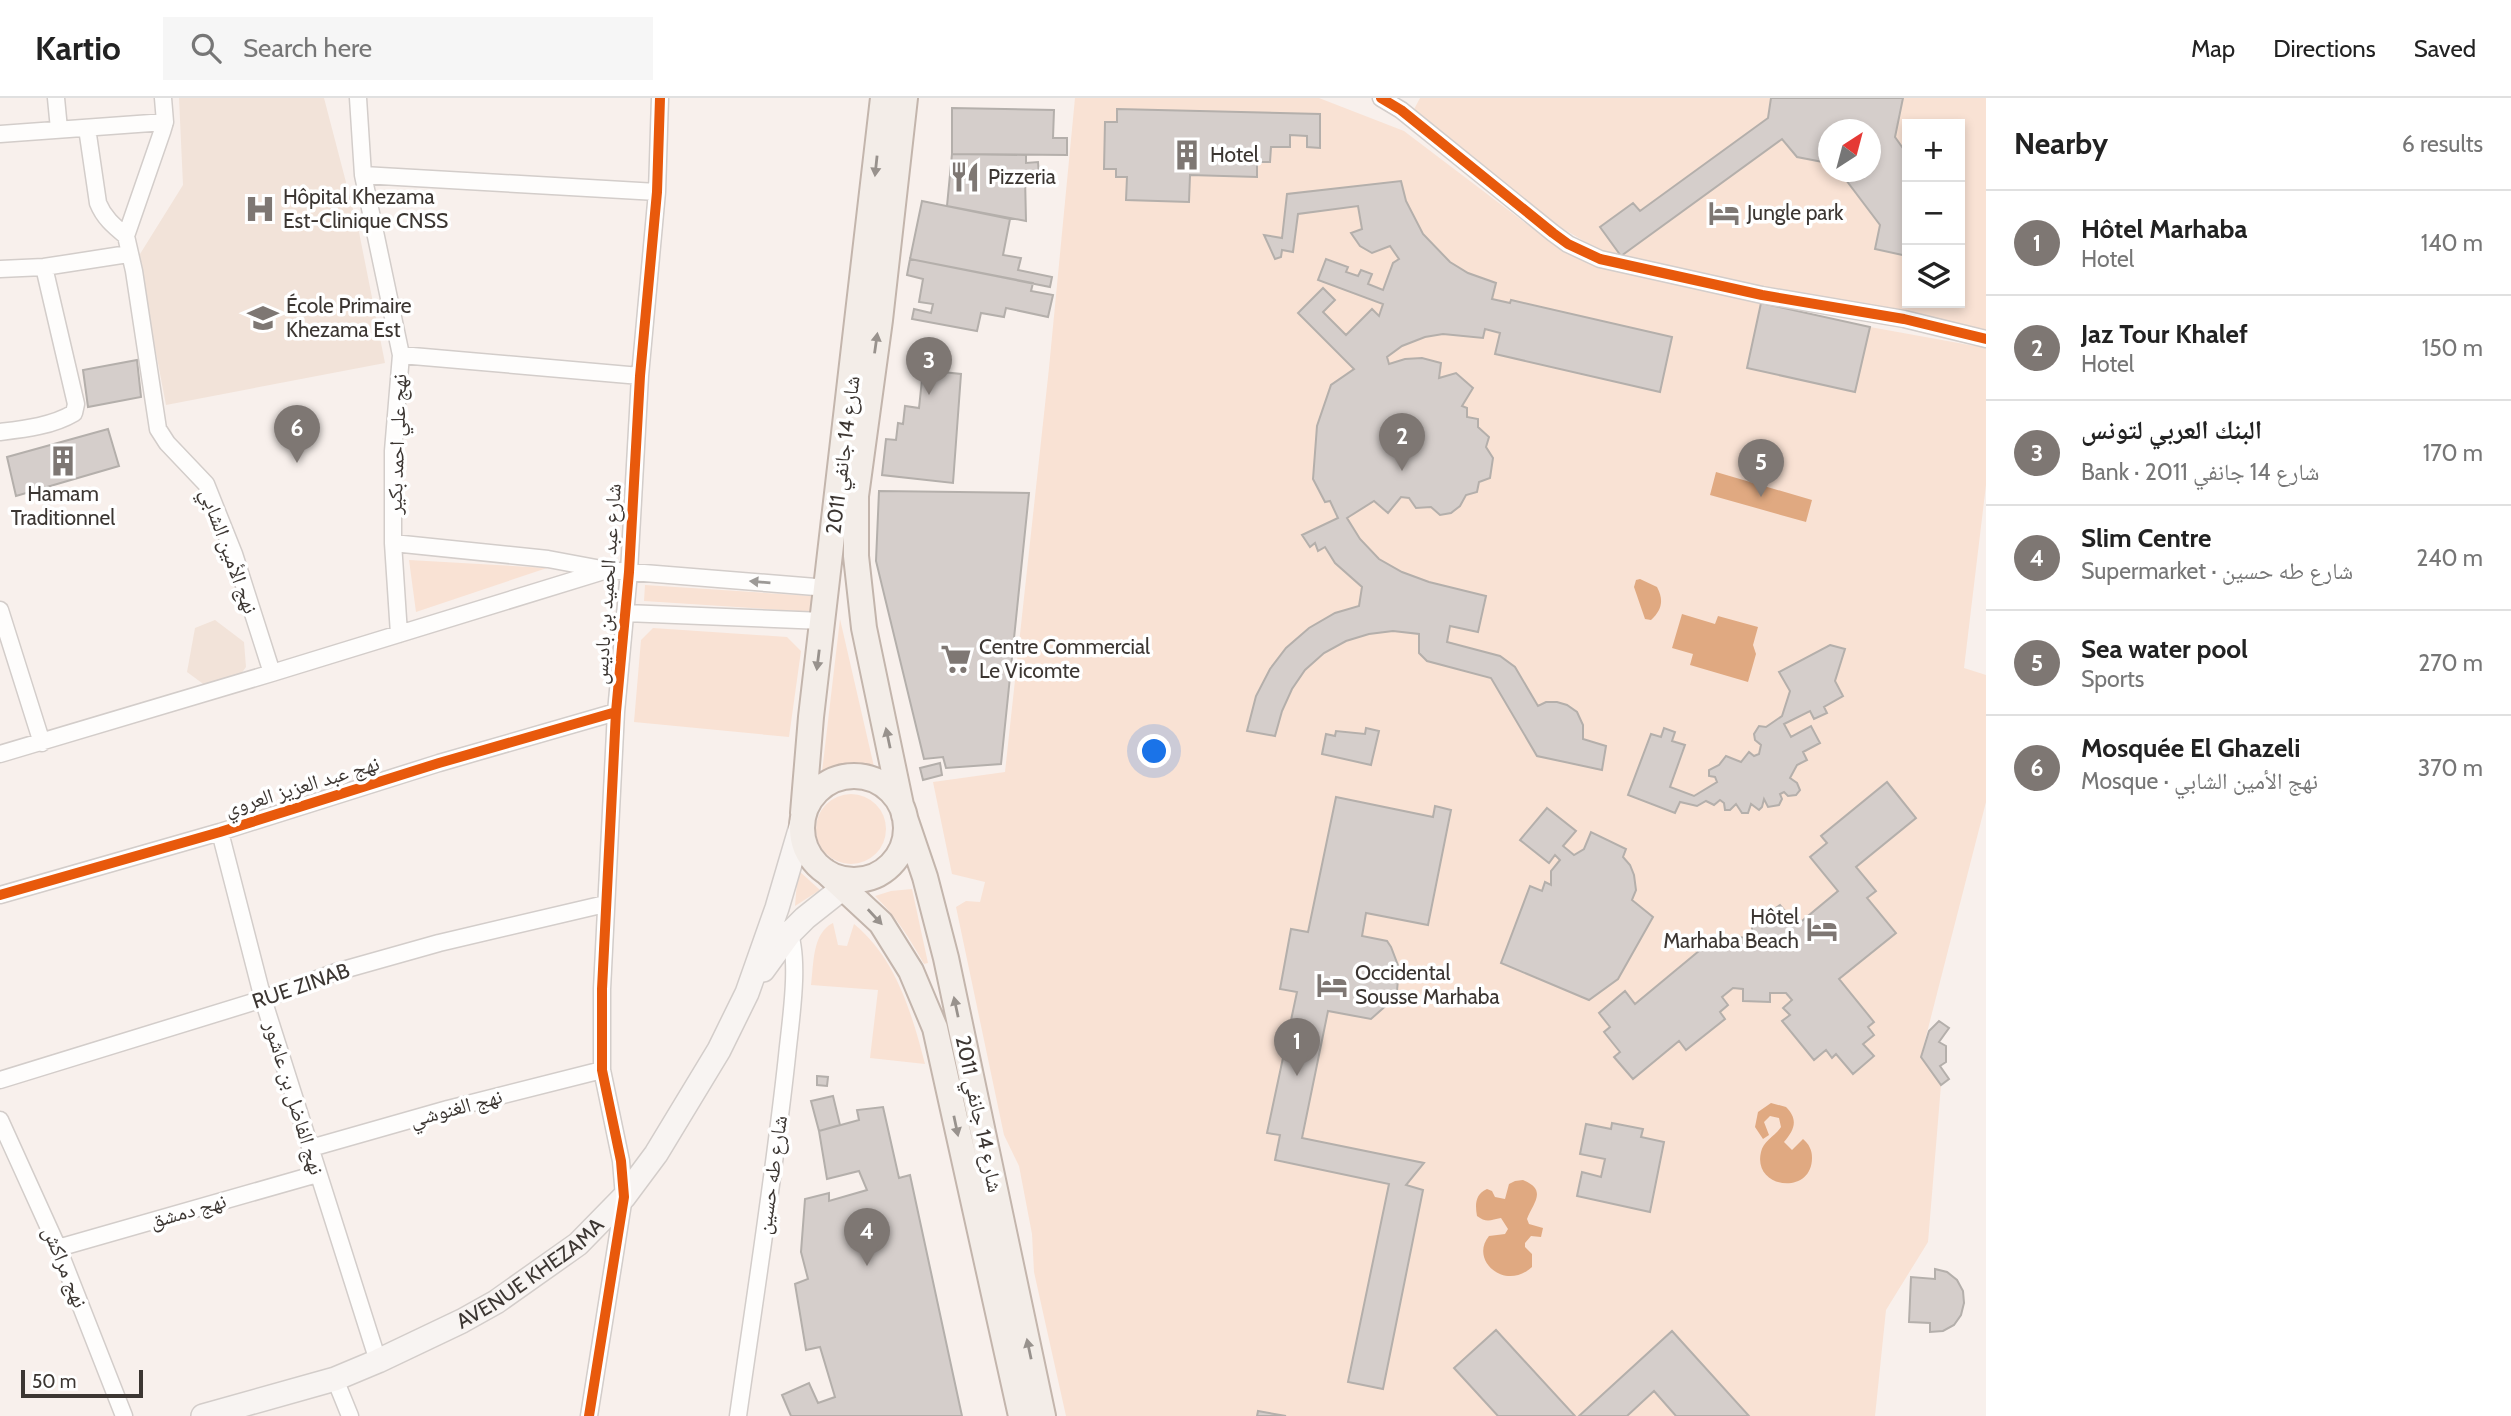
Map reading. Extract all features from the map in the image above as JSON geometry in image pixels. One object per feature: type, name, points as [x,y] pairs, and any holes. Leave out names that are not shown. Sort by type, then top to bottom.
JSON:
[{"type":"main road","name":"شارع 14 جانفي 2011","points":[[803,818],[811,717],[883,98]]},
{"type":"main road","name":"شارع 14 جانفي 2011","points":[[905,98],[856,508],[856,556],[864,628],[903,810],[925,877],[946,958],[1026,1415]]},
{"type":"main road","points":[[858,776],[876,780],[890,790],[903,810],[906,832],[902,849],[892,863],[878,874],[848,883],[825,871],[807,850],[803,818],[811,797],[824,784],[840,777],[858,776]]},
{"type":"main road","name":"AVENUE KHEZAMA","points":[[203,1416],[335,1379],[378,1361],[496,1302],[578,1244],[624,1197],[656,1154],[719,1050],[747,993],[777,908],[803,818]]},
{"type":"main road","name":"شارع 14 جانفي 2011","points":[[848,883],[897,947],[911,971],[935,1028],[1026,1415]]},
{"type":"main road","name":"AVENUE KHEZAMA","points":[[747,993],[790,933],[848,883]]},
{"type":"street","points":[[56,98],[59,129]]},
{"type":"street","points":[[88,128],[98,203],[102,213],[125,236],[164,122],[163,98]]},
{"type":"street","name":"نهج علي احمد بكير","points":[[358,98],[363,175],[401,355],[393,451],[393,543],[400,634]]},
{"type":"street","name":"شارع عبد الحميد بن باديس","points":[[589,1416],[624,1197],[621,1161],[602,1070],[605,904],[640,376],[657,191],[660,98]]},
{"type":"street","points":[[1381,98],[1401,110],[1553,233],[1568,244],[1600,259],[1762,295],[1904,319],[1986,339]]},
{"type":"street","points":[[0,134],[164,122]]},
{"type":"street","points":[[363,175],[657,191]]},
{"type":"street","name":"نهج الأمين الشابي","points":[[125,236],[134,271],[158,429],[167,443],[206,484],[234,554],[272,673]]},
{"type":"street","points":[[0,269],[44,267],[128,254]]},
{"type":"street","points":[[0,432],[51,424],[74,414],[76,404],[44,267]]},
{"type":"street","points":[[401,355],[640,376]]},
{"type":"street","points":[[393,543],[548,559],[607,570],[828,587]]},
{"type":"street","points":[[0,754],[607,570]]},
{"type":"street","points":[[0,610],[41,743]]},
{"type":"street","points":[[625,613],[823,621]]},
{"type":"street","name":"نهج عبد العزيز العروي","points":[[0,895],[616,712]]},
{"type":"street","name":"نهج الفاضل بن عاشور","points":[[219,832],[264,999],[378,1361]]},
{"type":"street","name":"RUE ZINAB","points":[[0,1080],[264,999],[349,968],[439,943],[605,904]]},
{"type":"street","points":[[777,908],[790,933]]},
{"type":"street","name":"شارع طه حسين","points":[[738,1416],[781,1114],[793,979],[790,933]]},
{"type":"street","name":"نهج الغنوشي","points":[[311,1148],[448,1109],[602,1070]]},
{"type":"street","name":"نهج مراكش","points":[[0,1120],[58,1248],[124,1416]]},
{"type":"street","name":"نهج دمشق","points":[[58,1248],[317,1174]]},
{"type":"street","points":[[335,1379],[350,1416]]},
{"type":"shaded area","points":[[179,98],[324,98],[359,232],[385,363],[166,405],[141,274],[140,254],[183,185]]},
{"type":"shaded area","points":[[1075,98],[1319,98],[1404,131],[1549,241],[1598,266],[1870,327],[1986,348],[1986,485],[1964,668],[1986,675],[1986,802],[1921,1056],[1941,1085],[1928,1242],[1886,1310],[1875,1416],[1066,1416],[1034,1272],[1032,1234],[1019,1166],[1004,1135],[956,907],[966,901],[980,902],[985,882],[952,874],[933,782],[1005,772]]},
{"type":"shaded area","name":"Jungle park","points":[[1420,98],[1986,98],[1986,330],[1871,314],[1602,252],[1557,225],[1411,115]]},
{"type":"shaded area","points":[[1716,472],[1812,500],[1806,522],[1710,495]]},
{"type":"shaded area","points":[[409,560],[547,568],[416,612]]},
{"type":"shaded area","points":[[1640,579],[1657,587],[1661,596],[1660,609],[1651,620],[1645,619],[1634,587],[1636,580]]},
{"type":"shaded area","points":[[645,585],[812,596],[812,612],[644,601]]},
{"type":"shaded area","points":[[1682,614],[1715,624],[1718,616],[1758,627],[1753,645],[1756,654],[1748,682],[1690,665],[1693,654],[1672,648]]},
{"type":"shaded area","points":[[840,619],[875,771],[849,767],[822,772]]},
{"type":"shaded area","points":[[215,620],[244,642],[246,667],[238,678],[206,686],[187,672],[195,628]]},
{"type":"shaded area","points":[[653,628],[787,637],[801,651],[789,737],[634,722],[641,640]]},
{"type":"shaded area","points":[[844,794],[858,794],[871,800],[880,809],[886,829],[884,842],[876,854],[858,864],[844,864],[831,858],[822,849],[816,836],[816,822],[822,809],[831,800]]},
{"type":"shaded area","points":[[798,870],[820,890],[795,906]]},
{"type":"shaded area","points":[[912,889],[928,963],[924,964],[902,928],[875,896]]},
{"type":"shaded area","points":[[833,923],[838,945],[847,946],[854,924],[881,953],[908,1007],[925,1064],[870,1058],[878,990],[811,985],[818,941],[826,928]]},
{"type":"shaded area","points":[[1771,1103],[1786,1107],[1793,1116],[1794,1125],[1784,1142],[1792,1150],[1803,1139],[1811,1150],[1809,1170],[1803,1178],[1793,1183],[1773,1180],[1765,1174],[1761,1164],[1762,1148],[1781,1127],[1779,1118],[1770,1116],[1764,1122],[1769,1135],[1763,1139],[1755,1127],[1758,1112]]},
{"type":"shaded area","points":[[1523,1180],[1531,1184],[1537,1193],[1527,1219],[1529,1224],[1543,1228],[1541,1237],[1531,1236],[1525,1243],[1525,1247],[1532,1254],[1532,1267],[1522,1274],[1501,1275],[1487,1263],[1483,1254],[1484,1245],[1489,1236],[1505,1234],[1508,1229],[1501,1218],[1486,1220],[1477,1216],[1477,1200],[1487,1189],[1492,1191],[1495,1197],[1505,1199],[1509,1184]]},
{"type":"building","points":[[1771,98],[1903,98],[1895,137],[1902,147],[1902,255],[1875,249],[1880,225],[1848,182],[1881,182],[1881,119],[1818,119],[1818,161],[1797,157],[1782,139],[1621,256],[1600,227],[1633,203],[1640,211],[1768,118]]},
{"type":"building","points":[[952,108],[1054,110],[1053,138],[1067,138],[1067,155],[952,154]]},
{"type":"building","name":"Hotel","points":[[1117,109],[1320,114],[1320,148],[1307,147],[1307,136],[1290,135],[1290,147],[1271,147],[1270,162],[1257,162],[1257,177],[1190,175],[1189,202],[1126,200],[1127,177],[1116,177],[1116,169],[1104,169],[1105,122],[1117,122]]},
{"type":"building","points":[[952,154],[1026,155],[1026,163],[1038,162],[1039,176],[1025,176],[1026,221],[947,206]]},
{"type":"building","points":[[1401,181],[1406,201],[1423,234],[1450,262],[1468,273],[1496,283],[1492,299],[1510,303],[1511,300],[1672,337],[1660,392],[1495,354],[1500,333],[1485,329],[1483,338],[1443,334],[1425,337],[1402,346],[1387,357],[1389,364],[1422,358],[1441,363],[1439,378],[1456,373],[1473,388],[1462,406],[1467,408],[1467,417],[1478,419],[1478,427],[1489,437],[1486,447],[1493,458],[1490,478],[1479,482],[1477,492],[1466,495],[1460,506],[1451,513],[1440,515],[1431,507],[1416,508],[1409,498],[1401,497],[1388,513],[1374,501],[1347,518],[1360,539],[1379,559],[1402,572],[1429,582],[1486,596],[1478,632],[1450,626],[1447,642],[1500,656],[1515,667],[1538,706],[1546,702],[1557,702],[1577,712],[1583,725],[1583,739],[1606,746],[1602,770],[1537,756],[1491,678],[1427,661],[1419,653],[1419,634],[1393,631],[1346,641],[1324,653],[1305,670],[1292,689],[1275,736],[1247,731],[1256,696],[1270,669],[1286,648],[1309,628],[1335,613],[1359,606],[1362,587],[1335,563],[1325,547],[1318,551],[1315,543],[1310,547],[1302,535],[1338,518],[1330,501],[1325,502],[1313,479],[1317,426],[1331,385],[1354,369],[1298,313],[1323,288],[1335,300],[1323,312],[1346,335],[1372,309],[1379,316],[1383,304],[1318,280],[1326,259],[1348,267],[1346,272],[1358,276],[1361,270],[1372,274],[1368,284],[1383,290],[1393,263],[1399,259],[1390,246],[1372,253],[1360,246],[1351,233],[1362,229],[1358,206],[1298,214],[1293,252],[1282,250],[1281,257],[1275,259],[1264,235],[1282,238],[1287,194]]},
{"type":"building","points":[[922,201],[1010,219],[1003,255],[1021,258],[1018,270],[1052,277],[1050,287],[910,259]]},
{"type":"building","points":[[910,259],[1033,283],[1031,291],[1053,295],[1048,317],[1006,308],[1004,317],[981,313],[977,331],[912,319],[914,309],[931,313],[933,304],[919,302],[923,279],[907,275]]},
{"type":"building","points":[[1761,303],[1870,327],[1855,392],[1747,368]]},
{"type":"building","points":[[137,360],[141,397],[88,407],[83,370]]},
{"type":"building","points":[[923,370],[961,374],[953,483],[882,475],[886,439],[896,440],[898,423],[903,424],[905,406],[919,408]]},
{"type":"building","name":"Hamam Traditionnel","points":[[108,429],[119,466],[16,496],[7,457]]},
{"type":"building","name":"Centre Commercial Le Vicomte","points":[[879,491],[1029,493],[1001,764],[946,768],[943,757],[924,759],[876,561]]},
{"type":"building","points":[[1830,645],[1845,649],[1835,681],[1843,696],[1824,707],[1827,713],[1814,719],[1810,711],[1784,724],[1791,737],[1811,726],[1820,743],[1803,752],[1807,760],[1797,765],[1790,778],[1797,783],[1800,790],[1796,795],[1788,796],[1784,792],[1780,794],[1782,799],[1779,805],[1768,807],[1764,799],[1759,810],[1751,804],[1748,813],[1742,813],[1736,804],[1730,810],[1725,810],[1724,803],[1720,800],[1714,805],[1706,801],[1697,806],[1680,802],[1675,813],[1628,795],[1651,734],[1661,737],[1664,728],[1675,732],[1672,741],[1685,745],[1670,787],[1694,796],[1717,782],[1715,777],[1709,776],[1709,770],[1719,765],[1726,756],[1741,762],[1749,752],[1754,756],[1759,754],[1761,745],[1755,740],[1754,734],[1759,726],[1766,727],[1782,716],[1790,691],[1779,672]]},
{"type":"building","points":[[1366,728],[1379,731],[1371,765],[1322,754],[1326,734],[1335,736],[1336,731],[1365,734]]},
{"type":"building","points":[[940,763],[942,775],[923,780],[920,768]]},
{"type":"building","name":"Hôtel Marhaba Beach","points":[[1887,782],[1916,818],[1856,867],[1876,891],[1867,898],[1896,933],[1839,979],[1874,1022],[1868,1027],[1874,1035],[1863,1044],[1874,1056],[1853,1074],[1836,1054],[1832,1058],[1826,1050],[1814,1060],[1782,1021],[1790,1015],[1783,1008],[1792,1000],[1786,993],[1770,993],[1770,1002],[1743,1001],[1743,989],[1733,988],[1722,997],[1728,1005],[1720,1012],[1725,1019],[1686,1050],[1679,1041],[1633,1079],[1614,1057],[1620,1052],[1604,1032],[1610,1027],[1599,1013],[1625,991],[1635,1004],[1717,936],[1752,938],[1752,915],[1766,915],[1780,905],[1797,925],[1838,891],[1810,857],[1827,843],[1821,836]]},
{"type":"building","points":[[1336,797],[1433,817],[1435,806],[1451,810],[1428,925],[1366,913],[1362,936],[1387,941],[1391,947],[1399,968],[1397,991],[1390,1002],[1371,1019],[1328,1011],[1302,1138],[1424,1163],[1406,1185],[1423,1190],[1383,1389],[1348,1382],[1389,1184],[1275,1160],[1280,1135],[1267,1133],[1297,992],[1280,989],[1291,929],[1308,932]]},
{"type":"building","points":[[1547,808],[1576,831],[1563,846],[1574,855],[1584,849],[1591,832],[1626,849],[1623,857],[1634,875],[1636,890],[1632,900],[1653,917],[1618,979],[1589,1000],[1501,963],[1530,886],[1542,891],[1545,882],[1551,885],[1551,871],[1560,860],[1555,855],[1549,863],[1520,840]]},
{"type":"building","points":[[1939,1021],[1949,1028],[1939,1042],[1946,1046],[1946,1062],[1940,1066],[1949,1079],[1941,1085],[1921,1057],[1929,1031]]},
{"type":"building","points":[[817,1076],[828,1077],[827,1086],[817,1085]]},
{"type":"building","points":[[833,1096],[840,1125],[819,1131],[811,1101]]},
{"type":"building","points":[[883,1107],[899,1178],[910,1175],[962,1416],[791,1416],[782,1395],[809,1383],[818,1403],[835,1397],[820,1347],[806,1350],[795,1284],[808,1279],[801,1252],[805,1199],[829,1193],[829,1201],[867,1190],[859,1171],[827,1179],[819,1131],[859,1120],[857,1110]]},
{"type":"building","points":[[1612,1123],[1643,1129],[1641,1137],[1664,1142],[1650,1212],[1577,1196],[1582,1172],[1601,1177],[1605,1159],[1580,1154],[1586,1124],[1611,1129]]},
{"type":"building","points":[[1935,1269],[1947,1272],[1957,1280],[1963,1291],[1964,1303],[1961,1315],[1954,1325],[1943,1331],[1930,1332],[1930,1323],[1909,1322],[1911,1277],[1935,1279]]},
{"type":"building","points":[[1496,1330],[1575,1416],[1498,1416],[1454,1368]]},
{"type":"building","points":[[1672,1331],[1749,1416],[1676,1416],[1654,1391],[1627,1416],[1579,1416]]},
{"type":"building","points":[[1258,1411],[1286,1416],[1257,1416]]},
{"type":"cycle path","points":[[589,1416],[624,1197],[621,1161],[602,1070],[602,989],[616,712],[629,572],[640,376],[657,192],[660,98]]},
{"type":"cycle path","points":[[1381,98],[1401,110],[1553,233],[1568,244],[1600,259],[1762,295],[1904,319],[1986,339]]},
{"type":"cycle path","points":[[0,895],[220,832],[439,763],[616,712]]},
{"type":"place","name":"Hotel","points":[[1187,155]]},
{"type":"place","name":"Pizzeria","points":[[965,177]]},
{"type":"place","name":"Hôpital Khezama Est-Clinique CNSS","points":[[260,209]]},
{"type":"place","name":"Jungle park","points":[[1724,213]]},
{"type":"place","name":"École Primaire Khezama Est","points":[[263,318]]},
{"type":"place","name":"البنك العربي لتونس","points":[[929,395]]},
{"type":"place","name":"Hamam Traditionnel","points":[[63,461]]},
{"type":"place","name":"Mosquée El Ghazeli","points":[[297,463]]},
{"type":"place","name":"Jaz Tour Khalef","points":[[1402,471]]},
{"type":"place","name":"Sea water pool","points":[[1761,497]]},
{"type":"place","name":"Centre Commercial Le Vicomte","points":[[956,659]]},
{"type":"place","name":"Hôtel Marhaba Beach","points":[[1822,929]]},
{"type":"place","name":"Occidental Sousse Marhaba","points":[[1332,985]]},
{"type":"place","name":"Hôtel Marhaba","points":[[1297,1076]]},
{"type":"place","name":"Slim Centre","points":[[867,1266]]}]
